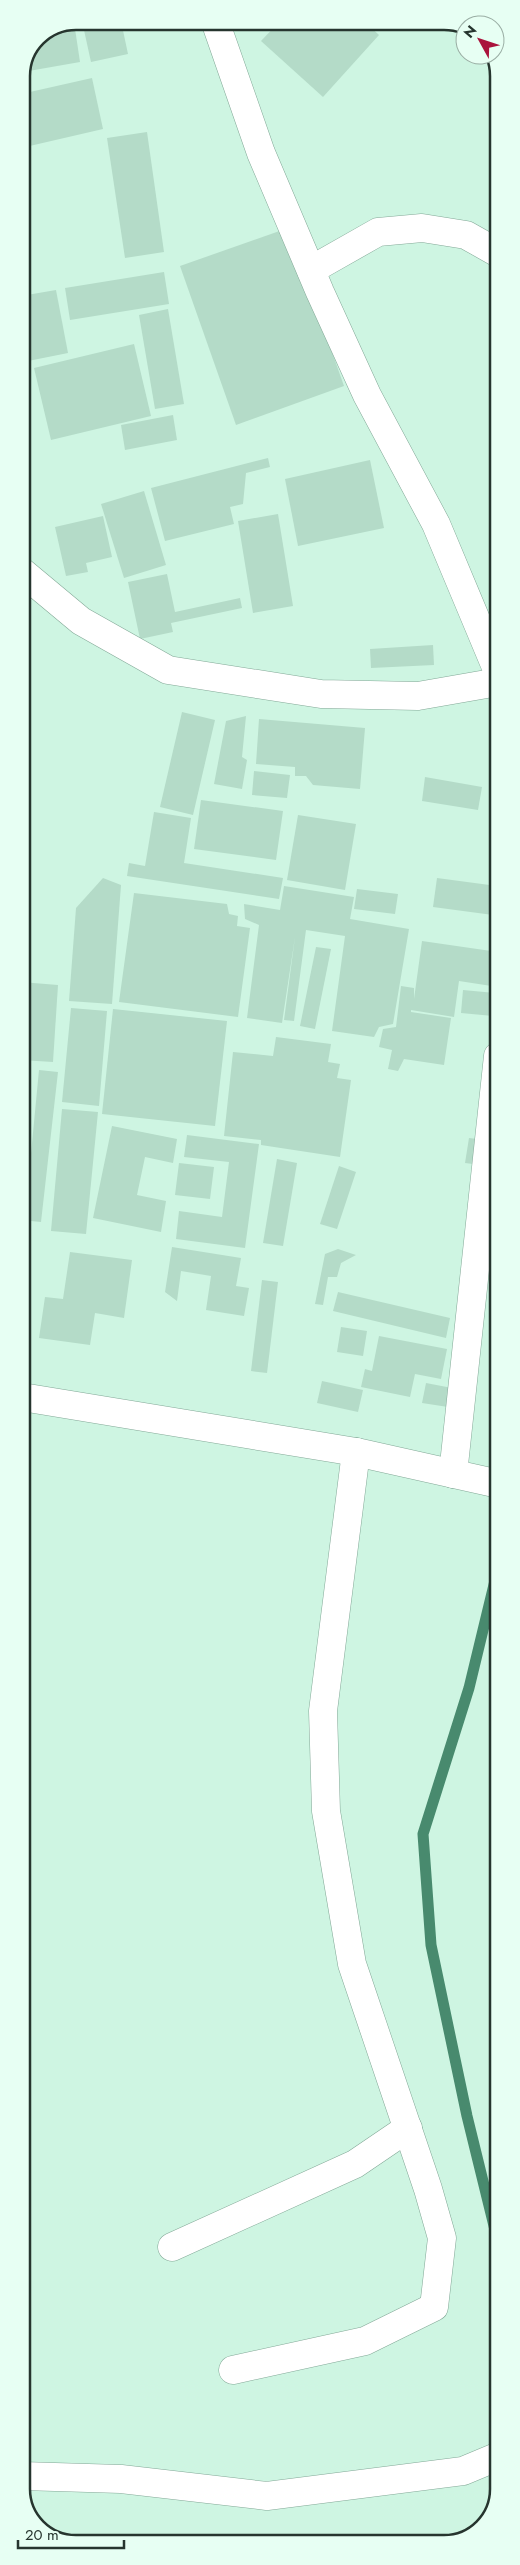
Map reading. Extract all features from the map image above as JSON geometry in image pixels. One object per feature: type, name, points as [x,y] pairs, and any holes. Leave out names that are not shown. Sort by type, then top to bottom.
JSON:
[{"type":"street","points":[[217,30],[261,154],[310,270],[367,395],[436,524],[490,653]]},
{"type":"street","points":[[310,270],[378,232],[422,228],[466,235],[490,248]]},
{"type":"street","points":[[30,578],[81,621],[168,670],[321,694],[418,696],[490,683]]},
{"type":"street","points":[[453,1474],[490,1130]]},
{"type":"street","points":[[30,1398],[356,1452],[490,1482]]},
{"type":"street","points":[[233,2370],[365,2341],[434,2307],[442,2238],[408,2128],[352,1964],[326,1811],[323,1711],[356,1452]]},
{"type":"street","points":[[172,2247],[354,2164],[408,2128]]},
{"type":"street","points":[[30,2476],[121,2479],[267,2496],[463,2471],[490,2460]]},
{"type":"building","points":[[75,30],[80,62],[31,71],[34,58],[43,43],[67,31]]},
{"type":"building","points":[[84,30],[123,30],[128,54],[91,62]]},
{"type":"building","points":[[271,30],[374,30],[379,35],[323,97],[261,41]]},
{"type":"building","points":[[92,78],[103,129],[30,146],[30,92]]},
{"type":"building","points":[[147,132],[164,252],[125,258],[107,138]]},
{"type":"building","points":[[288,228],[344,386],[236,425],[180,266]]},
{"type":"building","points":[[164,272],[169,304],[70,320],[65,288]]},
{"type":"building","points":[[56,290],[68,353],[30,361],[30,294]]},
{"type":"building","points":[[168,309],[184,404],[155,409],[139,315]]},
{"type":"building","points":[[134,344],[151,416],[51,440],[34,368]]},
{"type":"building","points":[[173,415],[177,440],[125,450],[121,425]]},
{"type":"building","points":[[268,458],[270,467],[246,473],[243,504],[230,507],[234,524],[165,541],[151,488]]},
{"type":"building","points":[[370,460],[384,528],[298,546],[285,479]]},
{"type":"building","points":[[144,491],[166,565],[124,578],[101,504]]},
{"type":"building","points":[[278,514],[293,606],[253,613],[238,521]]},
{"type":"building","points":[[103,516],[112,557],[86,563],[88,572],[66,576],[55,527]]},
{"type":"building","points":[[167,574],[175,612],[240,598],[242,608],[171,623],[173,632],[140,639],[128,582]]},
{"type":"building","points":[[433,645],[434,665],[371,668],[370,649]]},
{"type":"building","points":[[182,712],[215,720],[193,815],[160,807]]},
{"type":"building","points":[[246,716],[242,757],[247,760],[242,789],[214,784],[226,721]]},
{"type":"building","points":[[259,719],[365,728],[360,789],[313,785],[306,776],[295,776],[295,767],[256,764]]},
{"type":"building","points":[[254,771],[290,775],[287,798],[252,795]]},
{"type":"building","points":[[425,777],[482,787],[478,810],[422,801]]},
{"type":"building","points":[[201,800],[283,811],[276,860],[194,849]]},
{"type":"building","points":[[154,812],[191,818],[184,863],[283,878],[279,899],[127,876],[129,863],[145,866]]},
{"type":"building","points":[[298,815],[356,824],[345,890],[287,880]]},
{"type":"building","points":[[103,878],[121,885],[112,1004],[69,1001],[76,908]]},
{"type":"building","points":[[437,878],[490,885],[490,915],[433,907]]},
{"type":"building","points":[[284,886],[354,897],[350,919],[409,929],[393,1024],[379,1027],[374,1037],[332,1031],[345,936],[306,930],[294,1021],[284,1020],[295,937],[282,1023],[247,1018],[259,925],[245,919],[244,904],[280,910]]},
{"type":"building","points":[[357,889],[398,894],[395,914],[354,909]]},
{"type":"building","points":[[134,893],[227,904],[229,914],[238,916],[237,926],[250,928],[238,1017],[119,1002]]},
{"type":"building","points":[[422,941],[490,951],[490,986],[459,981],[454,1017],[411,1010],[411,1012],[451,1018],[444,1065],[404,1059],[398,1071],[388,1069],[392,1050],[379,1047],[383,1029],[396,1027],[401,986],[414,988],[414,999]]},
{"type":"building","points":[[316,947],[331,949],[315,1029],[300,1026]]},
{"type":"building","points":[[30,983],[58,985],[53,1062],[30,1061]]},
{"type":"building","points":[[463,990],[490,993],[490,1016],[461,1013]]},
{"type":"building","points":[[71,1008],[107,1011],[99,1106],[62,1102]]},
{"type":"building","points":[[113,1009],[227,1021],[215,1126],[102,1114]]},
{"type":"building","points":[[276,1037],[331,1044],[328,1062],[340,1064],[337,1078],[351,1080],[340,1157],[261,1145],[261,1140],[224,1136],[233,1052],[273,1056]]},
{"type":"building","points":[[39,1070],[58,1072],[41,1222],[30,1221],[30,1164]]},
{"type":"building","points":[[62,1109],[98,1112],[86,1234],[51,1231]]},
{"type":"building","points":[[112,1126],[177,1139],[173,1163],[145,1157],[137,1195],[166,1201],[161,1232],[93,1218]]},
{"type":"building","points":[[187,1135],[259,1144],[245,1248],[176,1239],[179,1211],[222,1217],[229,1162],[184,1157]]},
{"type":"building","points":[[469,1138],[485,1140],[481,1165],[465,1163]]},
{"type":"building","points":[[277,1159],[297,1163],[283,1246],[263,1243]]},
{"type":"building","points":[[179,1163],[214,1167],[210,1199],[175,1195]]},
{"type":"building","points":[[339,1166],[356,1172],[337,1229],[320,1224]]},
{"type":"building","points":[[172,1247],[241,1258],[236,1286],[249,1288],[244,1316],[206,1310],[211,1276],[181,1271],[177,1301],[165,1292]]},
{"type":"building","points":[[338,1249],[356,1255],[341,1263],[337,1277],[328,1277],[323,1305],[315,1304],[325,1254]]},
{"type":"building","points":[[70,1252],[132,1260],[124,1318],[95,1313],[90,1345],[39,1338],[45,1297],[63,1299]]},
{"type":"building","points":[[262,1280],[278,1282],[267,1373],[251,1371]]},
{"type":"building","points":[[338,1292],[450,1318],[446,1338],[333,1311]]},
{"type":"building","points":[[341,1327],[367,1331],[363,1356],[337,1352]]},
{"type":"building","points":[[379,1336],[447,1349],[441,1379],[415,1374],[410,1397],[361,1387],[365,1369],[372,1371]]},
{"type":"building","points":[[322,1381],[363,1390],[358,1412],[317,1403]]},
{"type":"building","points":[[426,1383],[452,1388],[448,1407],[422,1403]]},
{"type":"waterway","points":[[490,1601],[469,1688],[423,1834],[431,1945],[467,2116],[490,2210]]}]
